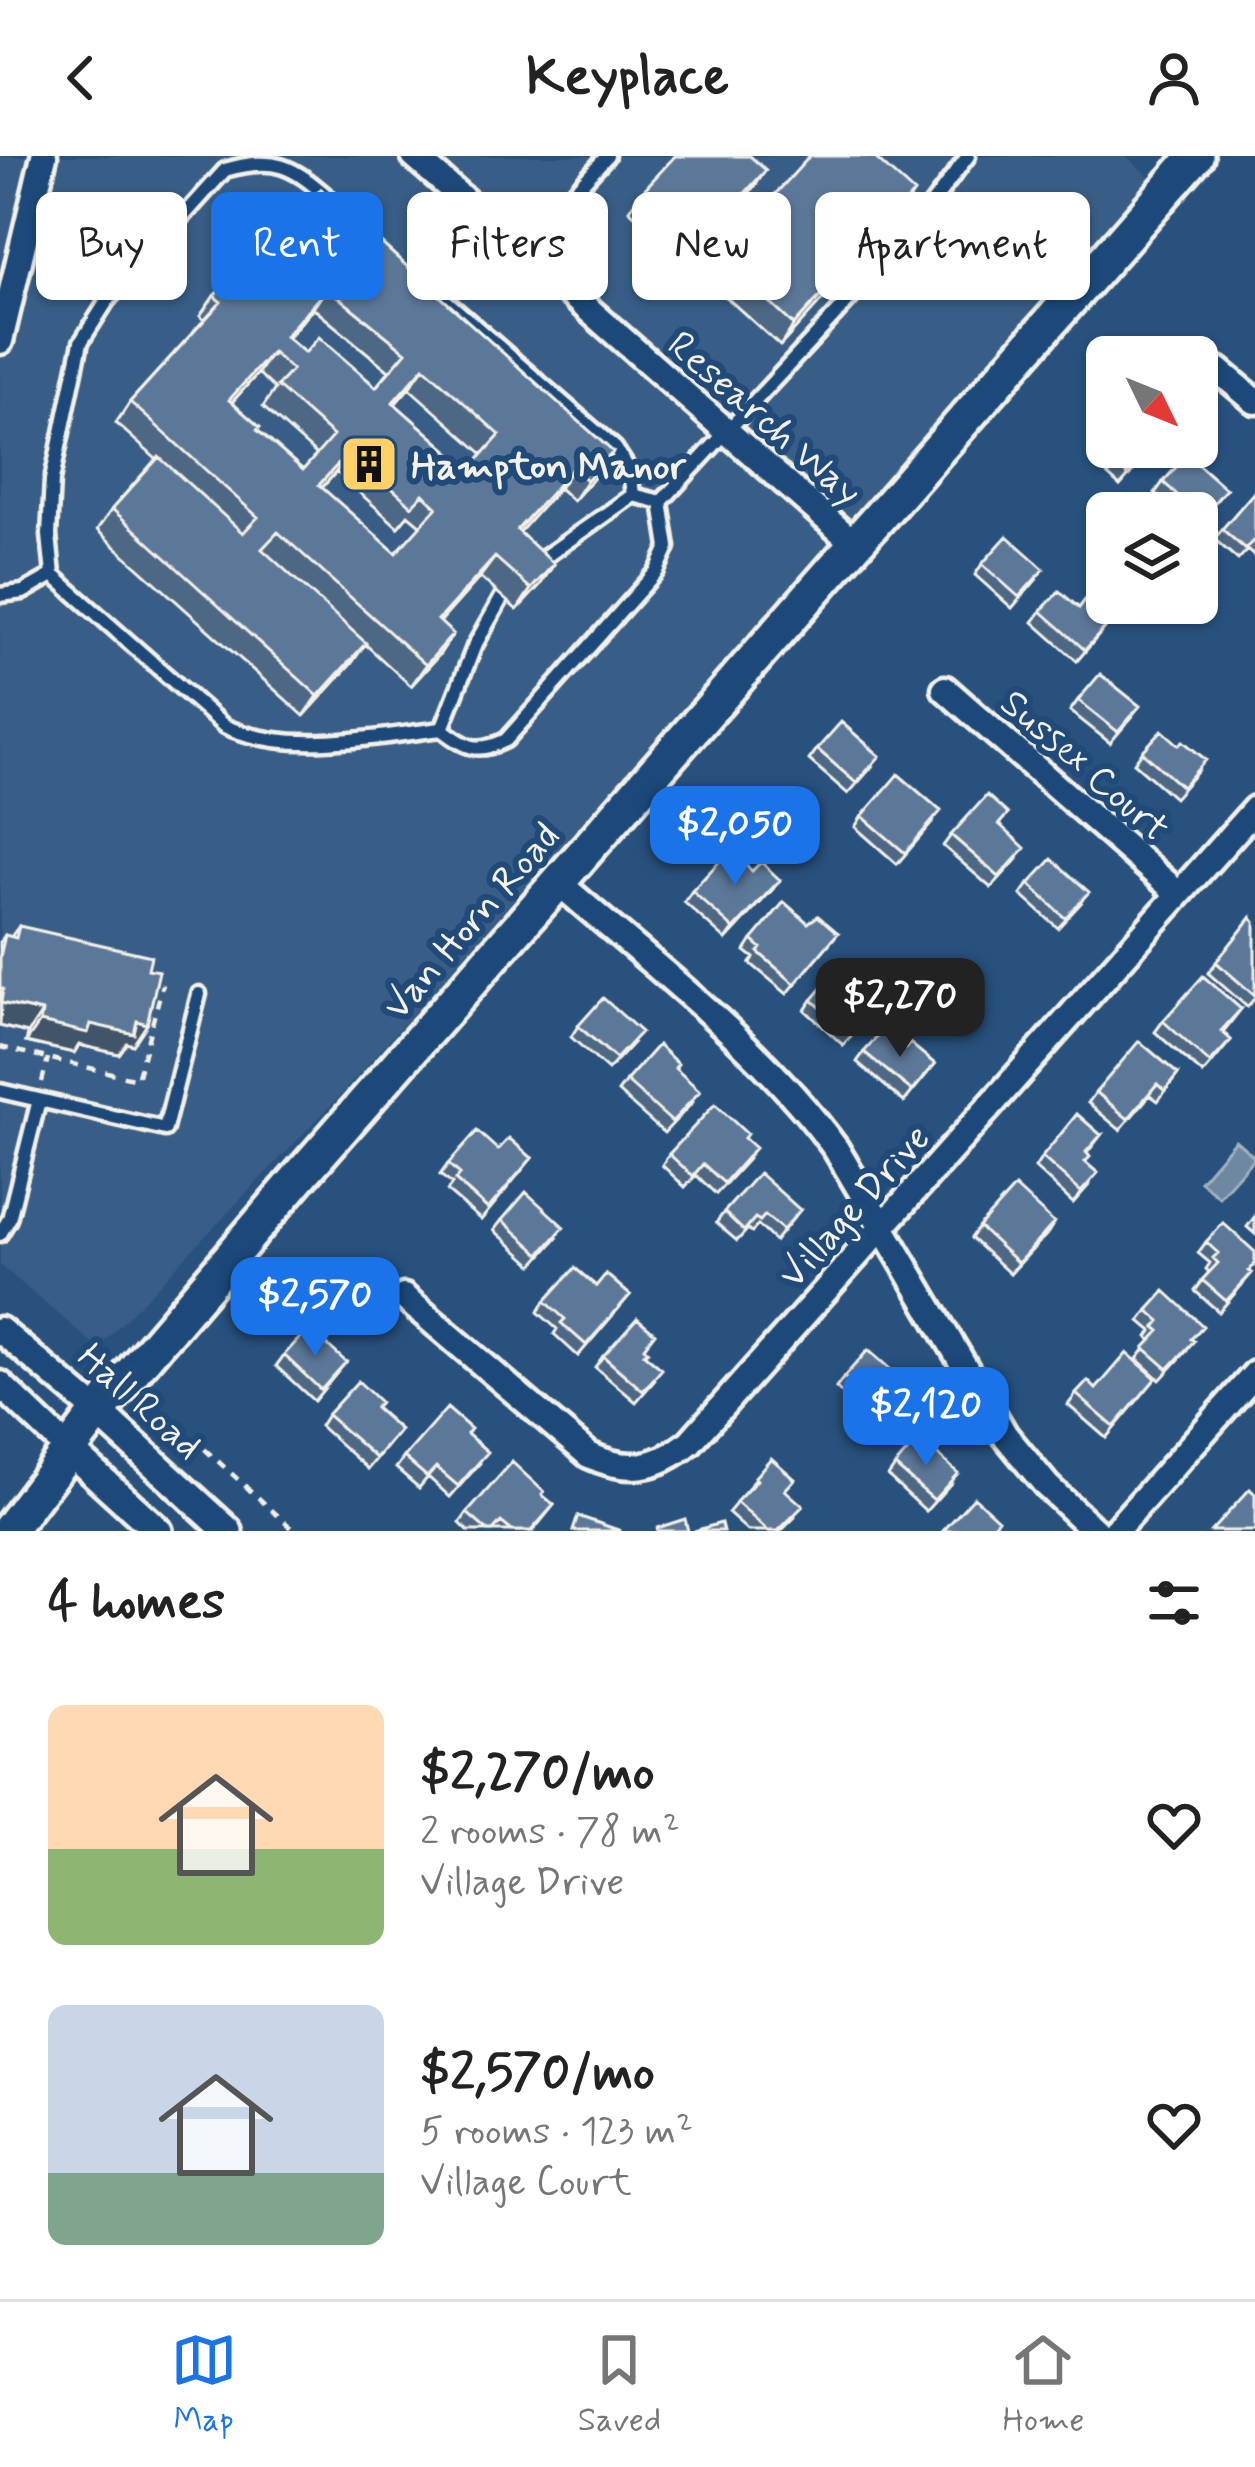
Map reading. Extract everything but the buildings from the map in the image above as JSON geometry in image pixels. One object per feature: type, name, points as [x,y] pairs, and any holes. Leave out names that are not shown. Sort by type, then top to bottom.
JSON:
[{"type":"main road","name":"Van Horn Road","points":[[8,1531],[98,1412],[1196,156]]},
{"type":"street","points":[[0,341],[44,156]]},
{"type":"street","name":"Research Way","points":[[414,156],[455,192]]},
{"type":"street","name":"Research Way","points":[[577,300],[854,543]]},
{"type":"street","points":[[1218,370],[1255,401]]},
{"type":"street","name":"Sussex Court","points":[[945,689],[1179,894]]},
{"type":"street","name":"Village Drive","points":[[404,1297],[590,1455],[623,1467],[640,1467],[672,1456],[1255,809]]},
{"type":"street","points":[[559,883],[792,1093],[836,1149],[1004,1435],[1047,1486],[1095,1531]]},
{"type":"street","name":"Hall Road","points":[[0,1330],[228,1531]]},
{"type":"street","points":[[1115,1531],[1255,1374]]},
{"type":"street","points":[[0,1384],[158,1531]]},
{"type":"lane","points":[[574,192],[607,156]]},
{"type":"lane","points":[[661,502],[904,242],[968,156]]},
{"type":"lane","points":[[321,192],[284,161],[252,158],[225,170],[106,301],[81,342],[52,480],[52,575],[224,726],[250,738],[288,743],[442,729],[465,748],[486,750],[506,740],[657,571],[668,547],[661,502]]},
{"type":"lane","points":[[444,300],[615,448],[630,471],[633,495]]},
{"type":"lane","points":[[526,572],[633,495],[661,502]]},
{"type":"lane","points":[[0,595],[23,592],[52,575]]},
{"type":"lane","points":[[442,729],[474,647],[502,597]]},
{"type":"lane","points":[[0,1091],[164,1129],[199,994]]},
{"type":"lane","points":[[0,1234],[9,1219],[39,1100]]},
{"type":"path","points":[[0,1047],[137,1079],[163,984]]},
{"type":"path","points":[[41,1084],[48,1058]]},
{"type":"path","points":[[178,1425],[295,1531]]},
{"type":"shaded area","points":[[0,156],[1126,156],[1151,178],[1090,247],[1090,192],[815,192],[815,300],[1043,300],[340,1096],[98,1348],[0,1265]]},
{"type":"shaded area","points":[[1235,1140],[1255,1157],[1219,1197],[1200,1181]]},
{"type":"place","name":"Hampton Manor","points":[[369,464]]}]
